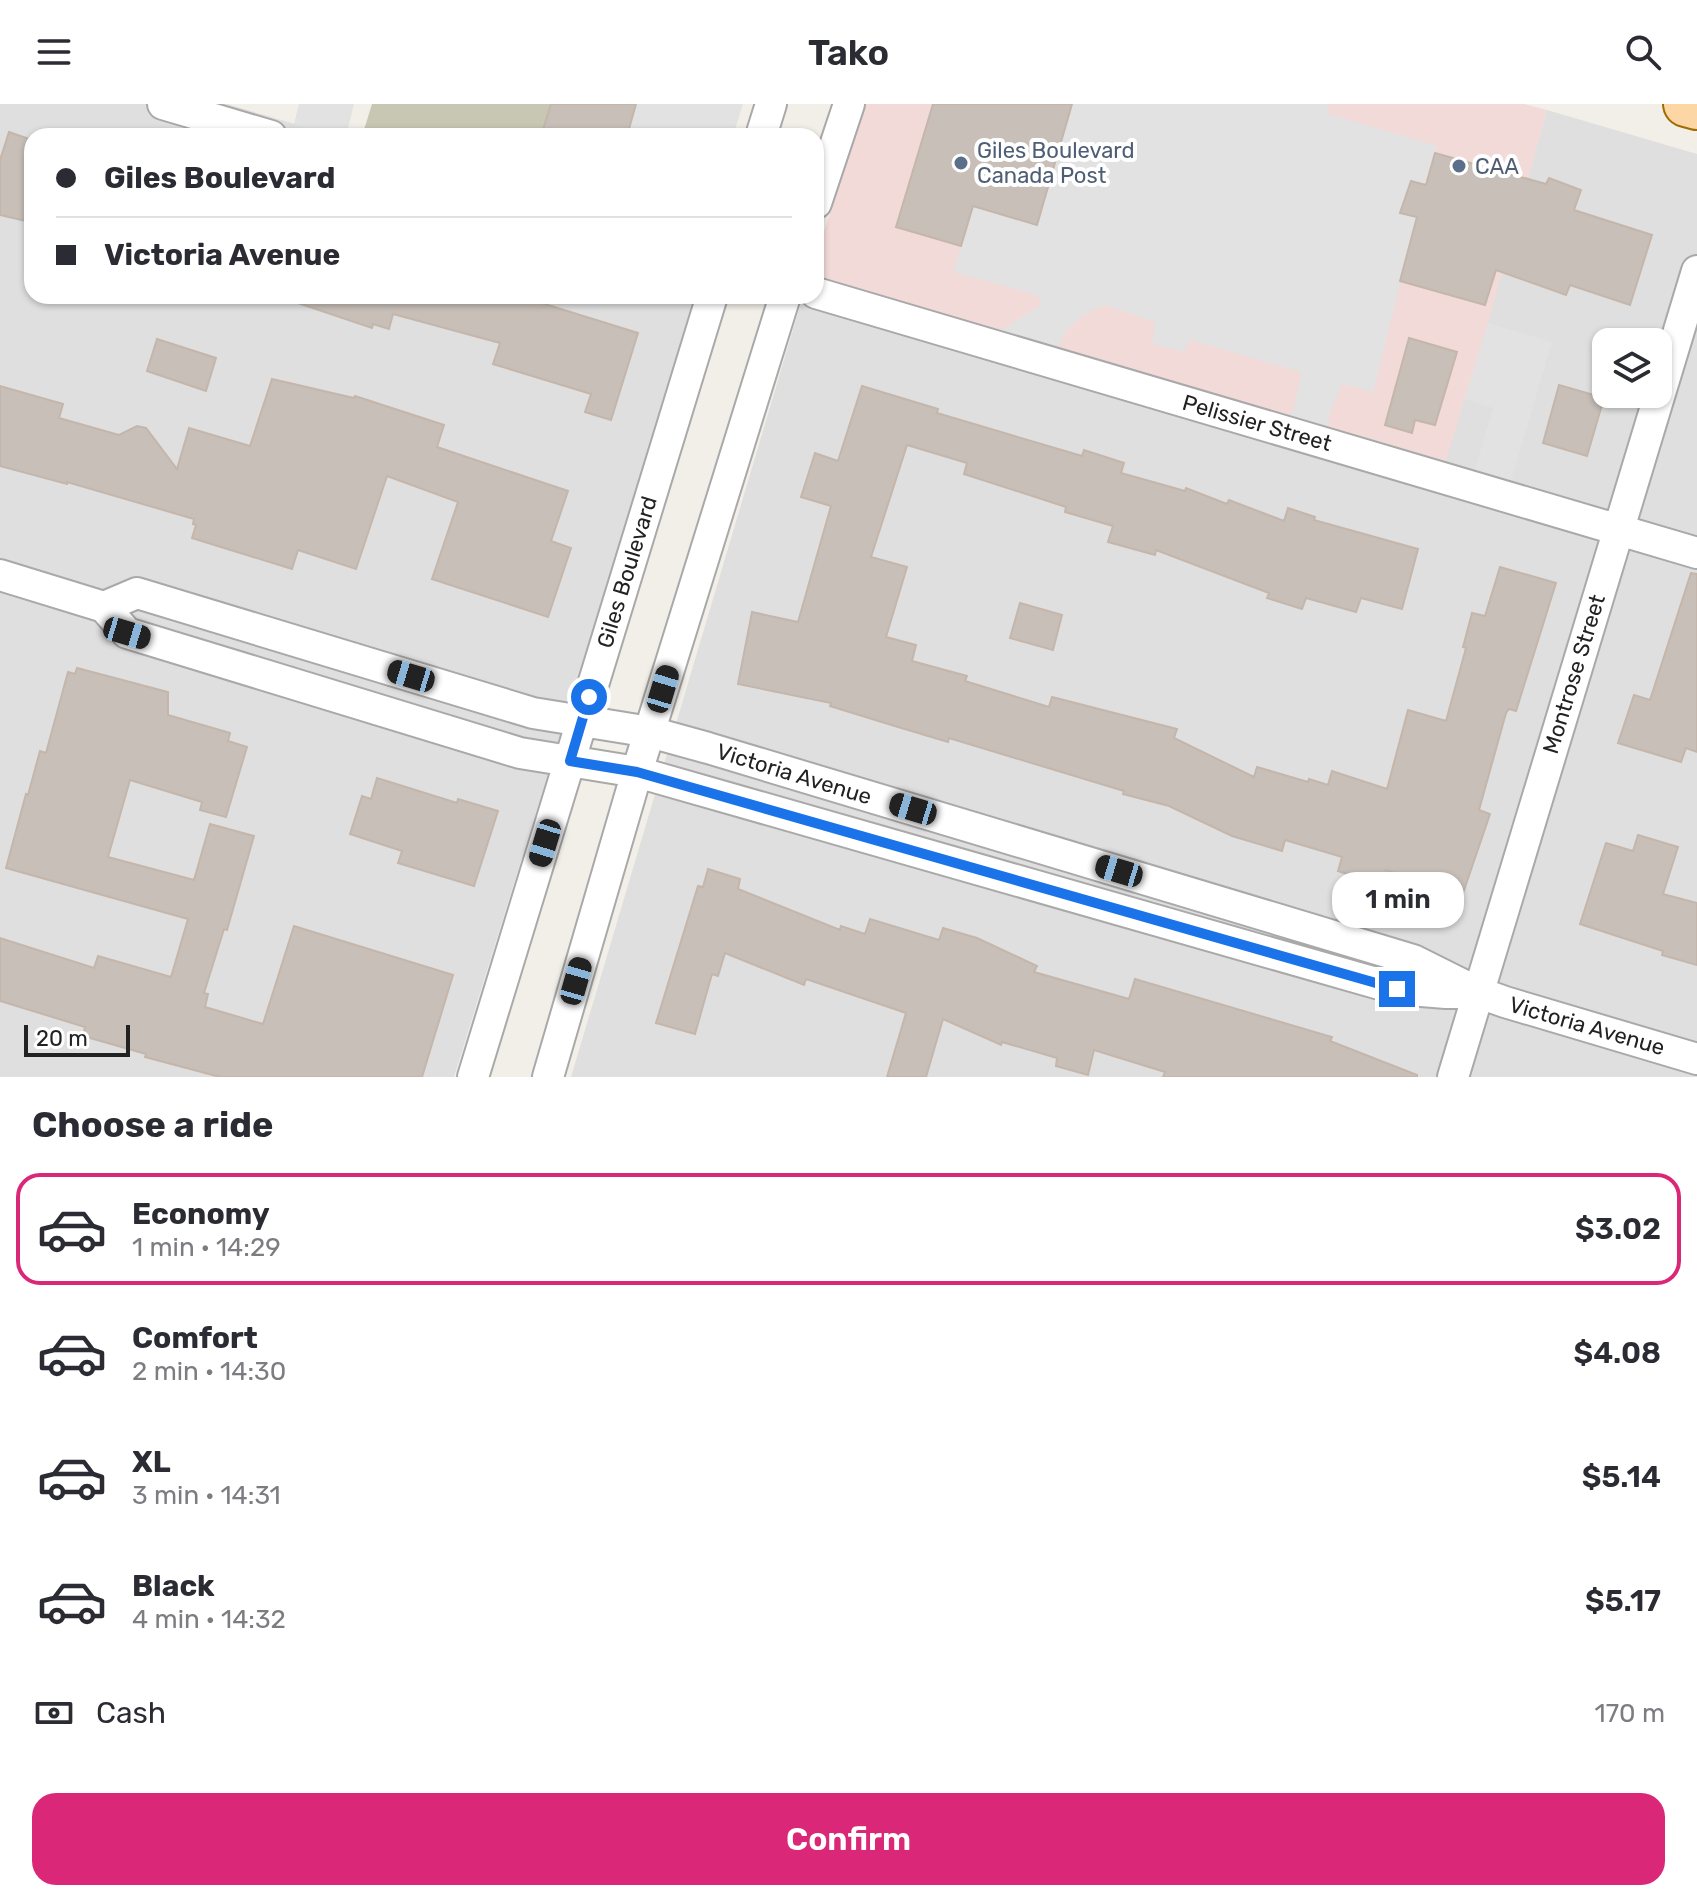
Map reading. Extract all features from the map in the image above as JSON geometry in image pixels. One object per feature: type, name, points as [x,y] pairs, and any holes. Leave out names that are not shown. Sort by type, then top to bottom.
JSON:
[{"type":"main road","points":[[1686,104],[1697,107]]},
{"type":"street","points":[[163,104],[244,128]]},
{"type":"street","points":[[764,128],[771,104]]},
{"type":"street","points":[[824,179],[849,104]]},
{"type":"street","name":"Montrose Street","points":[[1453,1077],[1697,271]]},
{"type":"street","name":"Pelissier Street","points":[[824,295],[1697,553]]},
{"type":"street","name":"Giles Boulevard","points":[[473,1077],[710,304]]},
{"type":"street","points":[[548,1077],[637,772],[783,304]]},
{"type":"street","name":"Victoria Avenue","points":[[0,575],[104,607],[127,633],[520,753],[637,772],[1397,989],[1477,992]]},
{"type":"street","name":"Victoria Avenue","points":[[104,607],[137,593],[533,713],[650,732],[1413,960],[1477,992],[1697,1059]]},
{"type":"shaded area","points":[[0,104],[227,104],[309,128],[24,128],[24,304],[694,304],[454,1077],[0,1077]]},
{"type":"shaded area","points":[[299,104],[354,104],[348,128],[308,128],[294,124]]},
{"type":"shaded area","points":[[372,104],[551,104],[544,128],[365,128]]},
{"type":"shaded area","points":[[636,104],[743,104],[736,128],[628,128]]},
{"type":"shaded area","points":[[866,104],[1524,104],[1547,110],[1445,464],[824,278],[824,232]]},
{"type":"shaded area","points":[[1073,104],[1329,104],[1326,113],[1437,146],[1426,185],[1411,181],[1400,213],[1417,217],[1373,392],[1342,384],[1330,412],[1328,429],[1287,417],[1294,408],[1301,372],[1190,340],[1184,352],[1152,344],[1155,322],[1105,305],[1084,314],[1064,333],[1058,350],[1000,331],[1042,304],[1037,295],[953,272],[973,206],[1037,224]]},
{"type":"shaded area","points":[[1547,110],[1697,154],[1697,1077],[571,1077],[801,304],[824,304],[824,278],[1058,350],[1465,399]]},
{"type":"shaded area","points":[[1488,323],[1552,342],[1510,484],[1474,473],[1493,408],[1465,399]]},
{"type":"building","points":[[551,104],[636,104],[629,128],[544,128]]},
{"type":"building","points":[[933,104],[1072,104],[1037,225],[973,206],[961,246],[896,227]]},
{"type":"building","points":[[9,132],[24,137],[24,221],[0,215],[0,160]]},
{"type":"building","points":[[1435,153],[1546,184],[1549,178],[1581,190],[1574,210],[1652,235],[1630,305],[1570,285],[1566,295],[1496,270],[1485,305],[1400,281],[1417,217],[1400,213],[1411,181],[1426,185]]},
{"type":"building","points":[[301,304],[545,304],[638,333],[611,420],[585,412],[591,394],[493,364],[500,343],[393,314],[389,329],[373,324],[372,328]]},
{"type":"building","points":[[1409,338],[1457,352],[1435,425],[1415,420],[1412,433],[1385,425]]},
{"type":"building","points":[[157,339],[216,358],[206,391],[147,371]]},
{"type":"building","points":[[272,379],[355,396],[444,425],[437,447],[568,491],[551,541],[571,548],[548,617],[432,579],[458,502],[387,476],[356,569],[298,550],[292,569],[192,538],[196,525],[193,524],[194,519],[0,466],[0,386],[63,404],[59,418],[119,435],[137,426],[146,428],[177,469],[189,428],[250,446]]},
{"type":"building","points":[[1559,385],[1592,395],[1592,408],[1601,408],[1587,456],[1543,443]]},
{"type":"building","points":[[862,386],[938,409],[937,413],[1082,456],[1084,450],[1124,463],[1121,473],[1185,491],[1186,488],[1227,504],[1229,500],[1284,521],[1288,508],[1315,517],[1314,520],[1418,549],[1402,609],[1361,598],[1356,612],[1306,598],[1302,609],[1267,598],[1269,593],[1156,550],[1155,555],[1108,542],[1113,526],[1065,512],[1066,507],[964,474],[967,463],[907,445],[871,557],[907,567],[886,637],[916,645],[912,661],[967,676],[965,681],[1049,707],[1052,697],[1177,729],[1174,738],[1254,777],[1257,767],[1328,785],[1332,771],[1387,789],[1408,710],[1446,721],[1472,613],[1485,616],[1500,567],[1556,583],[1516,711],[1509,709],[1506,713],[1479,810],[1490,814],[1462,896],[1386,870],[1382,885],[1338,871],[1342,857],[1285,840],[1282,851],[1232,836],[1169,806],[1123,794],[1124,791],[949,738],[948,742],[898,727],[830,706],[831,703],[738,684],[752,612],[798,622],[831,506],[801,497],[815,453],[838,461]]},
{"type":"building","points":[[1691,573],[1697,574],[1697,752],[1686,748],[1681,762],[1618,743],[1634,695],[1650,700]]},
{"type":"building","points":[[1020,603],[1062,615],[1053,650],[1010,638]]},
{"type":"building","points":[[77,668],[168,692],[168,715],[230,733],[228,741],[247,747],[226,817],[200,810],[202,802],[130,780],[108,857],[194,880],[210,824],[254,836],[227,930],[224,929],[204,993],[208,994],[205,1007],[263,1024],[294,926],[453,975],[422,1077],[220,1077],[83,1036],[85,1027],[0,1001],[0,938],[94,968],[98,956],[171,977],[188,919],[6,868],[40,751],[46,753],[68,672],[75,674]]},
{"type":"building","points":[[377,778],[457,803],[458,799],[498,811],[474,886],[398,863],[402,851],[350,834],[362,796],[371,799]]},
{"type":"building","points":[[1638,835],[1678,847],[1663,894],[1697,903],[1697,965],[1580,924],[1606,843],[1633,851]]},
{"type":"building","points":[[708,869],[740,879],[738,889],[840,930],[841,926],[865,934],[870,919],[939,940],[943,928],[977,938],[1037,966],[1034,972],[1129,999],[1135,979],[1332,1037],[1330,1041],[1417,1077],[1163,1077],[1165,1072],[1094,1050],[1088,1075],[1056,1066],[1057,1058],[1002,1042],[1001,1045],[943,1019],[926,1077],[887,1077],[906,1013],[806,979],[804,985],[725,953],[718,976],[712,974],[695,1034],[656,1023],[698,886],[703,887]]},
{"type":"place","name":"Giles Boulevard Canada Post","points":[[961,163]]},
{"type":"place","name":"CAA","points":[[1459,166]]},
{"type":"route","points":[[589,697],[570,761],[637,772],[1397,989]]}]
